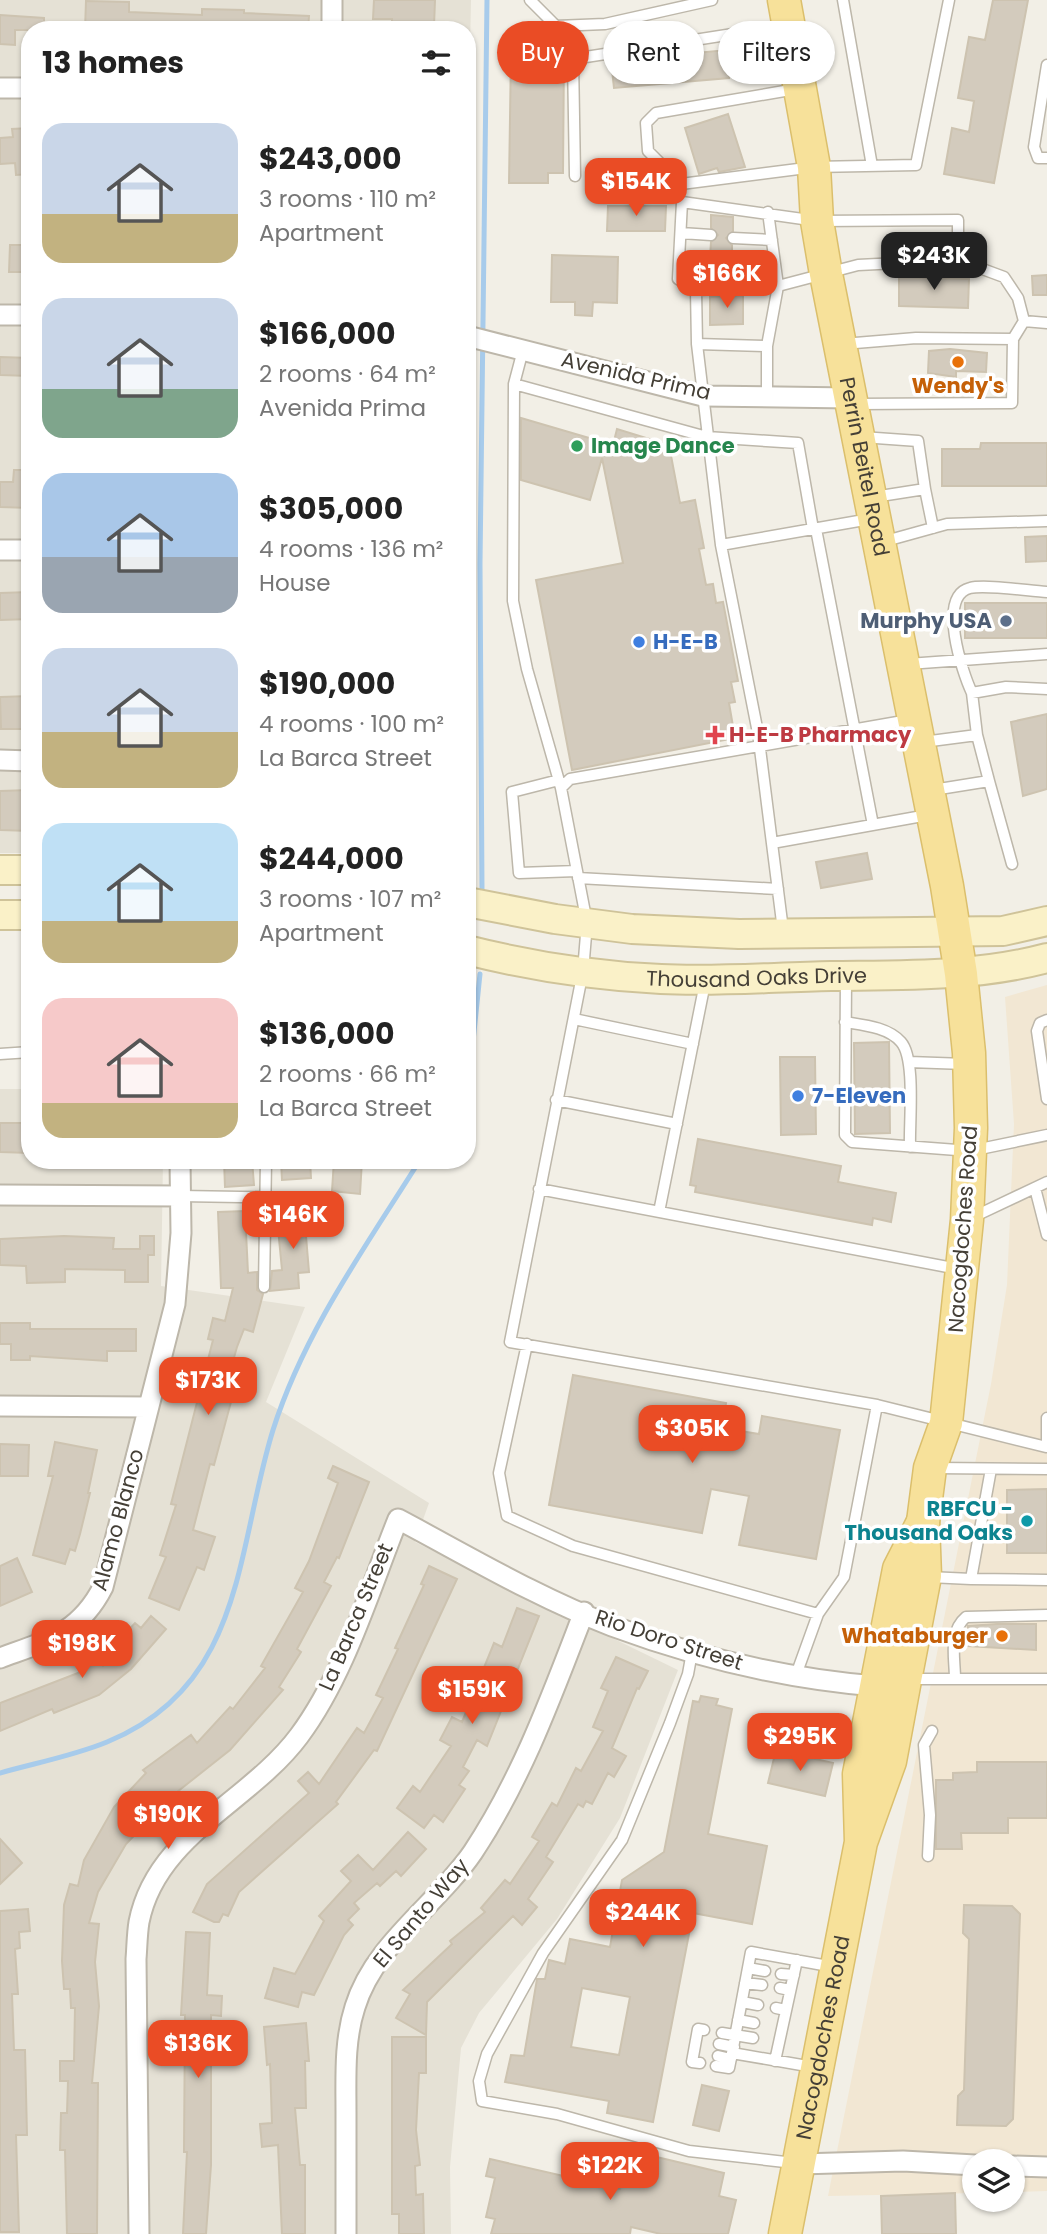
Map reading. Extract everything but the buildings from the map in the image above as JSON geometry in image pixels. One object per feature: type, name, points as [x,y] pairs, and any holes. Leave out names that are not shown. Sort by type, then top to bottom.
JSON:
[{"type":"main road","name":"Perrin Beitel Road","points":[[786,13],[814,167],[817,221],[826,274],[955,932]]},
{"type":"main road","points":[[0,870],[21,870]]},
{"type":"main road","name":"Thousand Oaks Drive","points":[[476,904],[632,929],[783,933],[955,932],[1003,931],[1047,921]]},
{"type":"main road","points":[[0,915],[21,915]]},
{"type":"main road","name":"Nacogdoches Road","points":[[891,1683],[925,1576],[923,1522],[930,1468],[946,1423],[967,1220],[970,1151],[969,1064],[955,932]]},
{"type":"main road","name":"Thousand Oaks Drive","points":[[476,952],[505,960],[662,979],[961,974],[1018,966],[1047,958]]},
{"type":"main road","name":"Nacogdoches Road","points":[[785,2234],[861,1842],[890,1761],[891,1683],[899,1569],[923,1522]]},
{"type":"street","points":[[332,0],[332,21]]},
{"type":"street","points":[[0,88],[21,88]]},
{"type":"street","points":[[0,315],[21,315]]},
{"type":"street","name":"Avenida Prima","points":[[476,338],[703,396],[850,401]]},
{"type":"street","points":[[0,550],[21,550]]},
{"type":"street","points":[[0,760],[21,761]]},
{"type":"street","name":"Alamo Blanco","points":[[0,1658],[60,1636],[93,1607],[110,1562],[175,1304],[181,1245],[180,1169]]},
{"type":"street","points":[[0,1195],[180,1196]]},
{"type":"street","points":[[0,1406],[148,1407]]},
{"type":"street","name":"Rio Doro Street","points":[[398,1519],[512,1579],[611,1625],[692,1652],[796,1675],[891,1683]]},
{"type":"street","name":"La Barca Street","points":[[139,2234],[136,1959],[139,1921],[149,1891],[166,1862],[188,1836],[238,1798],[299,1736],[334,1677],[398,1519]]},
{"type":"street","name":"El Santo Way","points":[[346,2234],[346,2054],[355,2006],[380,1958],[437,1897],[471,1854],[501,1807],[540,1725],[584,1612]]},
{"type":"street","points":[[800,2164],[903,2161],[962,2164]]},
{"type":"street","points":[[1025,2166],[1047,2167]]},
{"type":"lane","points":[[530,0],[556,26],[605,24],[712,0]]},
{"type":"lane","points":[[843,0],[872,166]]},
{"type":"lane","points":[[800,88],[656,113],[646,123],[648,151],[681,184],[814,167],[916,165],[949,0]]},
{"type":"lane","points":[[575,176],[573,60],[786,13]]},
{"type":"lane","points":[[1047,65],[1034,147],[1038,158],[1047,158]]},
{"type":"lane","points":[[850,401],[1012,403],[1013,339],[1024,320],[1018,299],[1004,277],[958,260],[858,265],[778,286],[696,290],[678,279],[682,202],[817,221],[958,220],[958,260]]},
{"type":"lane","points":[[767,397],[767,346],[778,286],[768,212]]},
{"type":"lane","points":[[681,233],[711,235]]},
{"type":"lane","points":[[733,238],[772,240]]},
{"type":"lane","points":[[696,290],[696,344],[721,545],[760,747],[783,933]]},
{"type":"lane","points":[[1024,320],[1047,323]]},
{"type":"lane","points":[[840,344],[916,338],[1013,339]]},
{"type":"lane","points":[[696,344],[767,346]]},
{"type":"lane","points":[[523,350],[514,384],[513,601],[527,669],[560,784],[587,923],[583,971],[510,1342],[877,1405],[1046,1447],[1047,1418]]},
{"type":"lane","points":[[514,384],[708,437],[798,443],[873,825]]},
{"type":"lane","points":[[858,437],[918,441],[933,528]]},
{"type":"lane","points":[[874,519],[925,489]]},
{"type":"lane","points":[[721,545],[874,519],[933,528],[947,524],[1047,521]]},
{"type":"lane","points":[[1012,864],[977,735],[972,692],[960,661],[951,610],[959,594],[971,588],[1047,592]]},
{"type":"lane","points":[[902,664],[1047,654]]},
{"type":"lane","points":[[972,692],[1006,687],[1047,689]]},
{"type":"lane","points":[[778,889],[578,874],[519,873],[512,792],[560,784],[570,779],[853,730],[977,735]]},
{"type":"lane","points":[[772,843],[873,825],[989,781]]},
{"type":"lane","points":[[846,976],[845,1135],[852,1142],[970,1151],[1047,1135]]},
{"type":"lane","points":[[659,1212],[706,979]]},
{"type":"lane","points":[[573,1018],[693,1044]]},
{"type":"lane","points":[[1047,1020],[1040,1023],[1037,1031],[1047,1099]]},
{"type":"lane","points":[[845,1022],[876,1027],[901,1041],[909,1062],[910,1147]]},
{"type":"lane","points":[[0,1054],[21,1053]]},
{"type":"lane","points":[[909,1062],[969,1064]]},
{"type":"lane","points":[[556,1100],[677,1124]]},
{"type":"lane","points":[[264,1287],[266,1169]]},
{"type":"lane","points":[[967,1220],[1047,1182]]},
{"type":"lane","points":[[1035,1188],[1047,1235]]},
{"type":"lane","points":[[539,1189],[962,1270]]},
{"type":"lane","points":[[180,1196],[315,1198]]},
{"type":"lane","points":[[527,1343],[499,1473],[507,1516],[573,1546],[818,1614]]},
{"type":"lane","points":[[796,1675],[818,1614],[844,1577],[877,1405]]},
{"type":"lane","points":[[930,1468],[1047,1469]]},
{"type":"lane","points":[[971,1579],[991,1469]]},
{"type":"lane","points":[[925,1576],[1047,1580]]},
{"type":"lane","points":[[955,1679],[954,1635],[957,1624],[965,1617],[1047,1615]]},
{"type":"lane","points":[[692,1652],[679,1698],[622,1840],[543,1953],[487,2054],[479,2081],[482,2101],[557,2114],[689,2151],[800,2164]]},
{"type":"lane","points":[[891,1683],[955,1679],[1047,1679]]},
{"type":"lane","points":[[928,1856],[930,1815],[924,1745],[932,1731]]},
{"type":"lane","points":[[717,2061],[729,2068],[751,1952],[836,1967]]},
{"type":"lane","points":[[775,2060],[774,2042],[785,1989],[797,1960]]},
{"type":"lane","points":[[748,1968],[765,1971]]},
{"type":"lane","points":[[781,1974],[793,1975]]},
{"type":"lane","points":[[746,1983],[762,1985]]},
{"type":"lane","points":[[742,2002],[758,2005]]},
{"type":"lane","points":[[738,2021],[754,2023]]},
{"type":"lane","points":[[722,2033],[753,2038]]},
{"type":"lane","points":[[699,2042],[692,2062],[700,2063]]},
{"type":"lane","points":[[719,2044],[732,2053],[817,2067]]},
{"type":"shaded area","points":[[0,0],[471,0],[471,21],[21,21],[21,853],[0,853]]},
{"type":"shaded area","points":[[1047,985],[1047,2191],[1025,2192],[1025,2149],[962,2149],[962,2193],[828,2196],[991,1384],[1007,1285],[1014,1124],[1005,997]]},
{"type":"shaded area","points":[[0,1089],[21,1089],[21,1169],[163,1169],[161,1286],[305,1307],[266,1402],[429,1503],[415,1542],[678,1670],[620,1818],[557,1919],[479,2013],[461,2048],[450,2167],[451,2234],[0,2234]]},
{"type":"waterway","points":[[482,890],[480,564],[487,0]]},
{"type":"waterway","points":[[476,1013],[480,974]]},
{"type":"waterway","points":[[0,1773],[107,1742],[152,1717],[186,1686],[210,1650],[228,1610],[273,1430],[301,1359],[338,1290],[414,1169]]},
{"type":"place","name":"Wendy's","points":[[958,362]]},
{"type":"place","name":"Image Dance","points":[[577,446]]},
{"type":"place","name":"Murphy USA","points":[[1006,621]]},
{"type":"place","name":"H-E-B","points":[[639,642]]},
{"type":"place","name":"H-E-B Pharmacy","points":[[715,735]]},
{"type":"place","name":"7-Eleven","points":[[798,1096]]},
{"type":"place","name":"RBFCU - Thousand Oaks","points":[[1027,1521]]},
{"type":"place","name":"Whataburger","points":[[1002,1636]]}]
